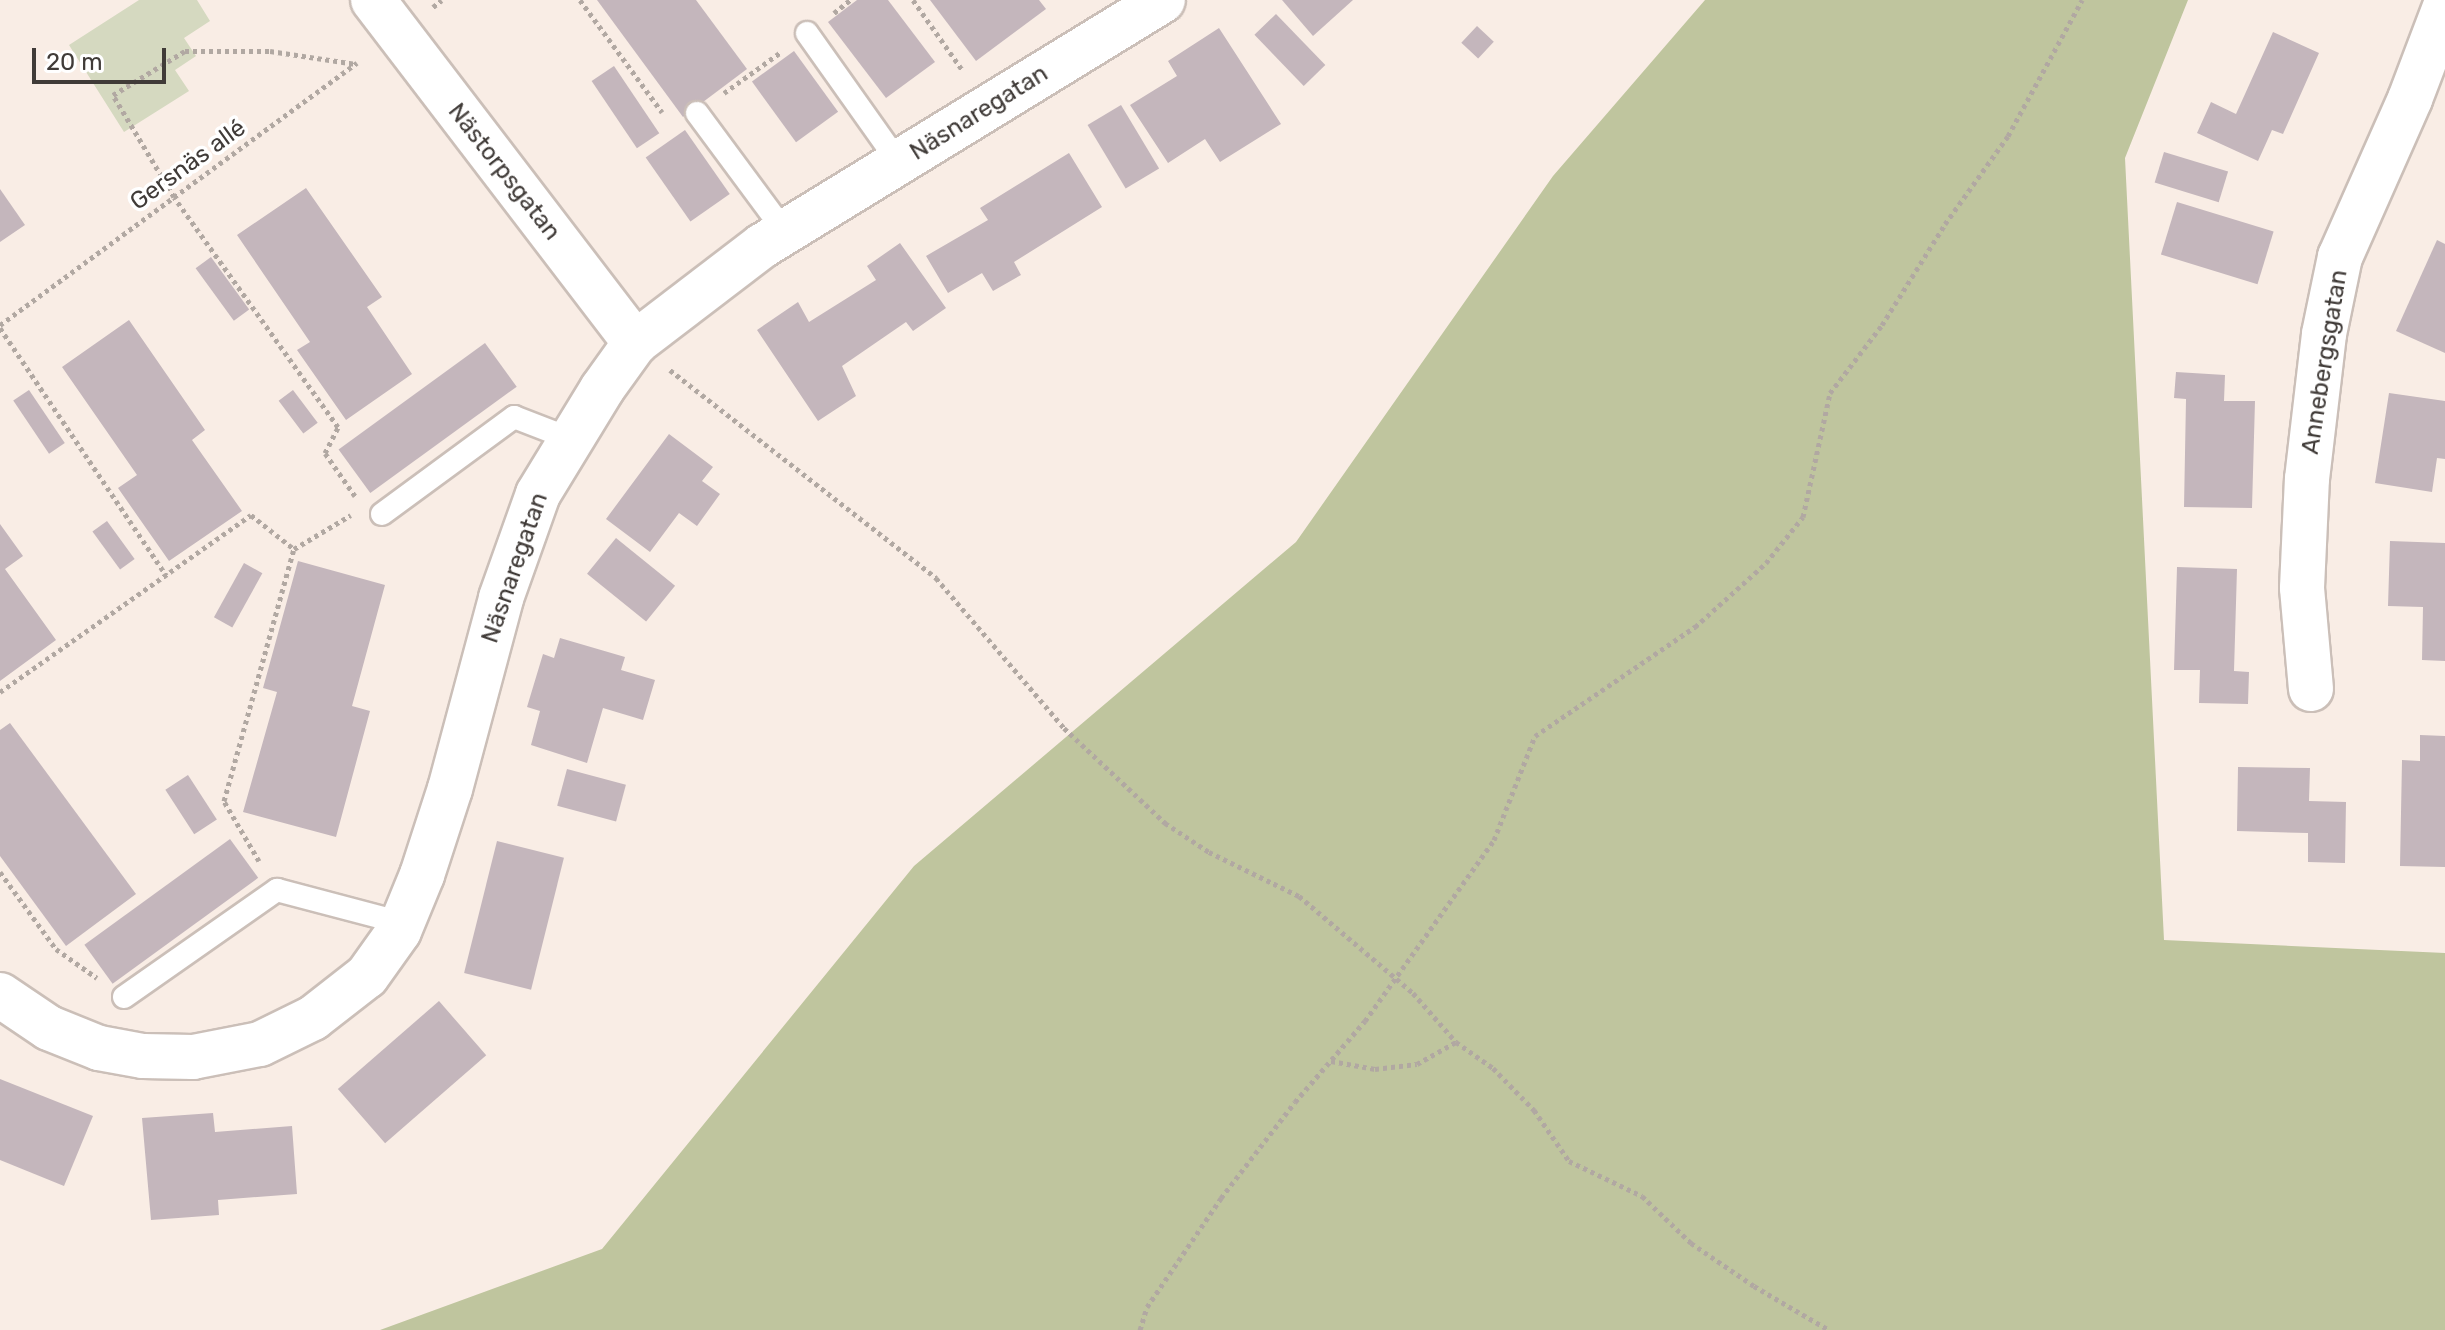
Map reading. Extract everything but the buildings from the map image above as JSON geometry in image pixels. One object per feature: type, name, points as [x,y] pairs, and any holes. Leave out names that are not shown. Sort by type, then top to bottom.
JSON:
[{"type":"street","name":"Näsnaregatan","points":[[0,995],[49,1028],[99,1048],[143,1056],[193,1057],[260,1044],[313,1018],[367,976],[402,923],[450,789],[501,598],[538,494],[635,343],[691,298],[785,232],[1163,0]]},
{"type":"street","name":"Annebergsgatan","points":[[2311,689],[2302,588],[2307,479],[2324,334],[2340,257],[2410,99],[2445,7]]},
{"type":"street","name":"Nästorpsgatan","points":[[385,17],[635,343]]},
{"type":"lane","points":[[807,33],[899,163]]},
{"type":"lane","points":[[697,113],[785,232]]},
{"type":"lane","points":[[382,514],[514,417],[571,439]]},
{"type":"lane","points":[[124,997],[277,890],[402,923]]},
{"type":"path","points":[[580,0],[675,129],[850,0]]},
{"type":"path","points":[[913,0],[989,107]]},
{"type":"path","points":[[1140,1330],[1147,1307],[1221,1198],[1396,979],[1494,840],[1535,736],[1695,627],[1766,563],[1803,517],[1830,393],[1882,325],[1945,224],[2008,136],[2082,0]]},
{"type":"path","name":"Gersnäs allé","points":[[0,326],[356,64],[385,17]]},
{"type":"path","points":[[277,890],[224,801],[294,549],[363,508],[325,453],[338,427],[174,197],[113,95],[185,51],[270,51],[356,64]]},
{"type":"path","points":[[0,326],[166,575]]},
{"type":"path","points":[[635,343],[936,578],[1064,728],[1165,823],[1209,852],[1299,896],[1413,993],[1456,1042],[1493,1068],[1534,1110],[1569,1161],[1642,1196],[1691,1243],[1754,1286],[1829,1330]]},
{"type":"path","points":[[0,692],[251,515],[294,549]]},
{"type":"path","points":[[0,872],[56,949],[124,997]]},
{"type":"path","points":[[1331,1061],[1375,1069],[1417,1064],[1456,1042]]},
{"type":"green space","points":[[139,0],[197,0],[210,21],[184,38],[196,56],[175,70],[189,91],[124,132],[69,45]]},
{"type":"green space","points":[[1705,0],[2188,0],[2125,158],[2164,940],[2445,953],[2445,1330],[380,1330],[602,1249],[914,866],[1296,542],[1553,176]]}]
